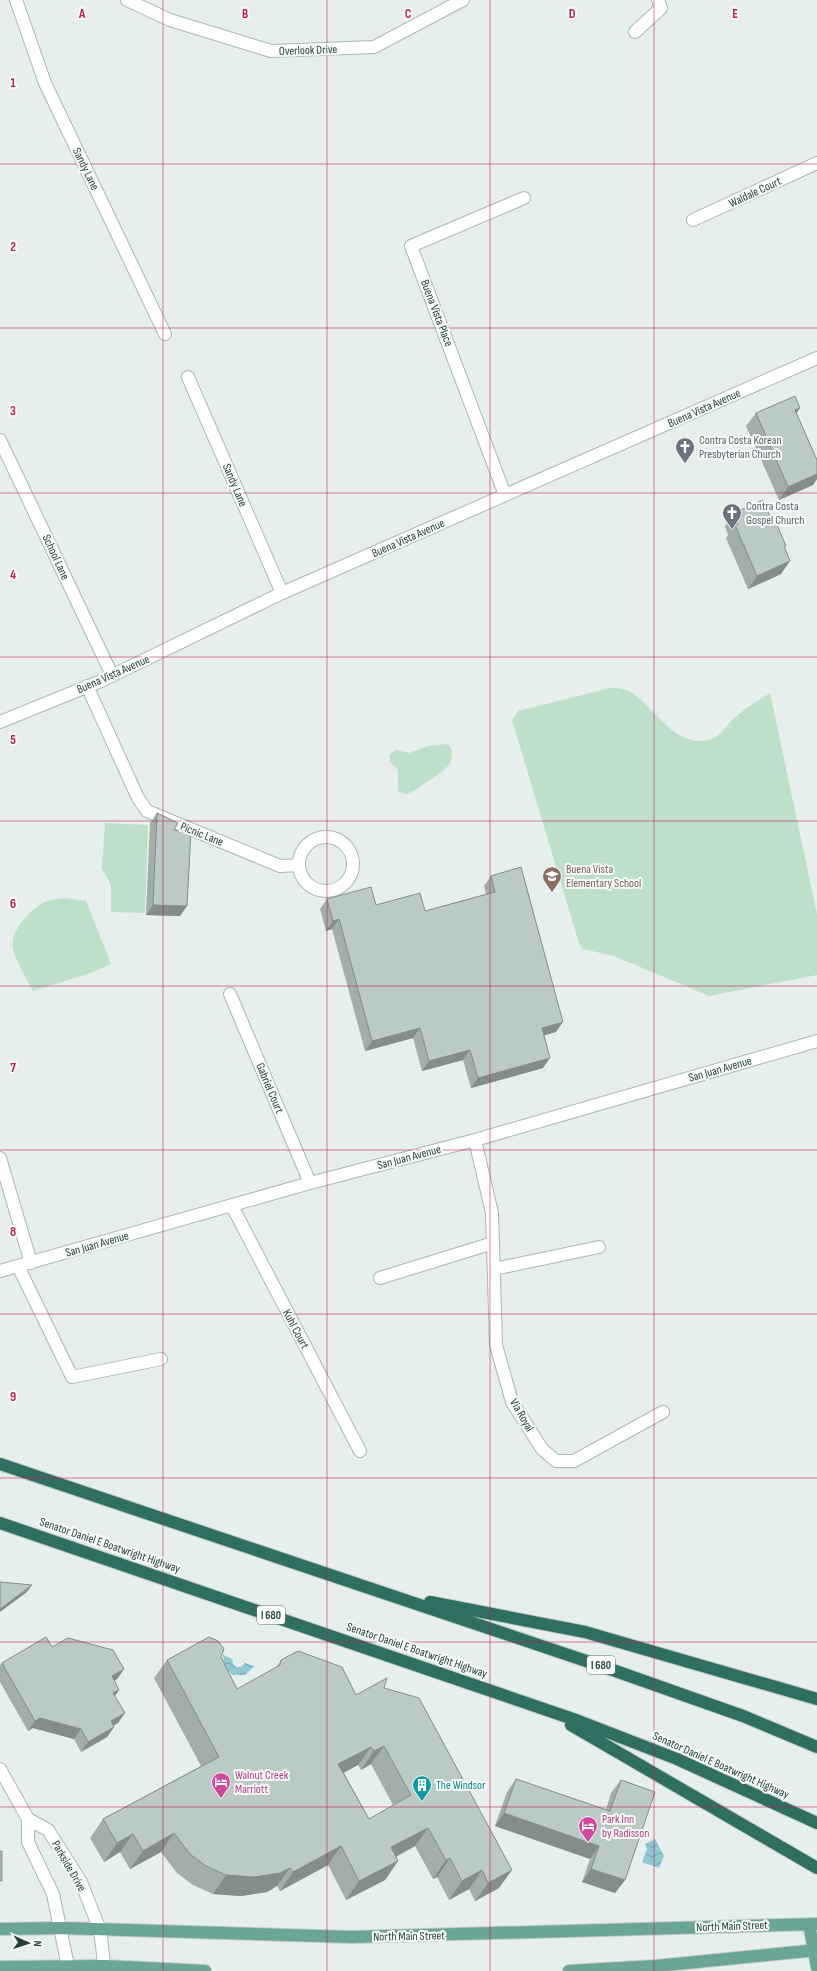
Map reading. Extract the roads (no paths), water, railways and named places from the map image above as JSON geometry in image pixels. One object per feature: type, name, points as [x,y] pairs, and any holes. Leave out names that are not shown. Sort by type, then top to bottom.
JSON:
[{"type":"highway","name":"I 680","points":[[0,1464],[607,1668],[743,1716],[817,1746]]},
{"type":"highway","name":"Senator Daniel E Boatwright Highway","points":[[0,1523],[542,1708],[677,1759],[817,1823]]},
{"type":"highway","points":[[381,1593],[585,1632],[817,1699]]},
{"type":"highway","points":[[542,1708],[817,1868]]},
{"type":"main road","name":"North Main Street","points":[[0,1929],[61,1928],[352,1937],[813,1924]]},
{"type":"main road","points":[[813,1924],[817,1967]]},
{"type":"main road","points":[[570,1971],[650,1966],[815,1950]]},
{"type":"main road","points":[[0,1967],[205,1971]]},
{"type":"street","name":"Sandy Lane","points":[[16,0],[45,83],[165,334]]},
{"type":"street","name":"Overlook Drive","points":[[127,0],[170,20],[271,51],[374,48],[463,0]]},
{"type":"street","points":[[635,32],[661,8],[658,0]]},
{"type":"street","name":"Waldale Court","points":[[693,220],[817,163]]},
{"type":"street","name":"Buena Vista Place","points":[[505,495],[412,246],[524,198]]},
{"type":"street","name":"Buena Vista Avenue","points":[[0,722],[112,675],[282,593],[817,358]]},
{"type":"street","name":"Sandy Lane","points":[[188,377],[282,593]]},
{"type":"street","name":"School Lane","points":[[0,440],[112,675]]},
{"type":"street","name":"Picnic Lane","points":[[87,686],[138,798],[147,811],[280,866],[299,865]]},
{"type":"street","points":[[326,837],[343,842],[349,849],[354,866],[347,883],[339,889],[331,892],[321,892],[305,883],[300,875],[299,865],[303,849],[310,842],[326,837]]},
{"type":"street","name":"Gabriel Court","points":[[230,994],[310,1183]]},
{"type":"street","name":"San Juan Avenue","points":[[0,1271],[310,1183],[475,1140],[817,1041]]},
{"type":"street","name":"Via Royal","points":[[475,1140],[492,1213],[496,1346],[512,1402],[542,1449],[556,1461],[574,1461],[663,1412]]},
{"type":"street","points":[[0,1158],[31,1263]]},
{"type":"street","name":"Kuhl Court","points":[[232,1206],[360,1451]]},
{"type":"street","points":[[380,1278],[493,1243]]},
{"type":"street","points":[[494,1269],[599,1248]]},
{"type":"street","points":[[18,1266],[72,1377],[160,1359]]},
{"type":"street","name":"Parkside Drive","points":[[0,1769],[28,1819],[28,1842],[53,1894],[69,1969]]},
{"type":"street","name":"Parkside Drive","points":[[28,1819],[48,1830],[81,1882],[100,1930],[105,1969]]},
{"type":"water","points":[[223,1655],[232,1659],[233,1664],[236,1667],[241,1667],[245,1663],[254,1666],[245,1675],[232,1675],[224,1665]]},
{"type":"water","points":[[655,1839],[664,1856],[659,1868],[642,1862],[647,1849],[645,1844]]},
{"type":"place","name":"Contra Costa Korean Presbyterian Church","points":[[685,464]]},
{"type":"place","name":"Contra Costa Gospel Church","points":[[732,530]]},
{"type":"place","name":"Buena Vista Elementary School","points":[[552,893]]},
{"type":"place","name":"Walnut Creek Marriott","points":[[221,1799]]},
{"type":"place","name":"The Windsor","points":[[422,1802]]},
{"type":"place","name":"Park Inn by Radisson","points":[[588,1843]]}]
